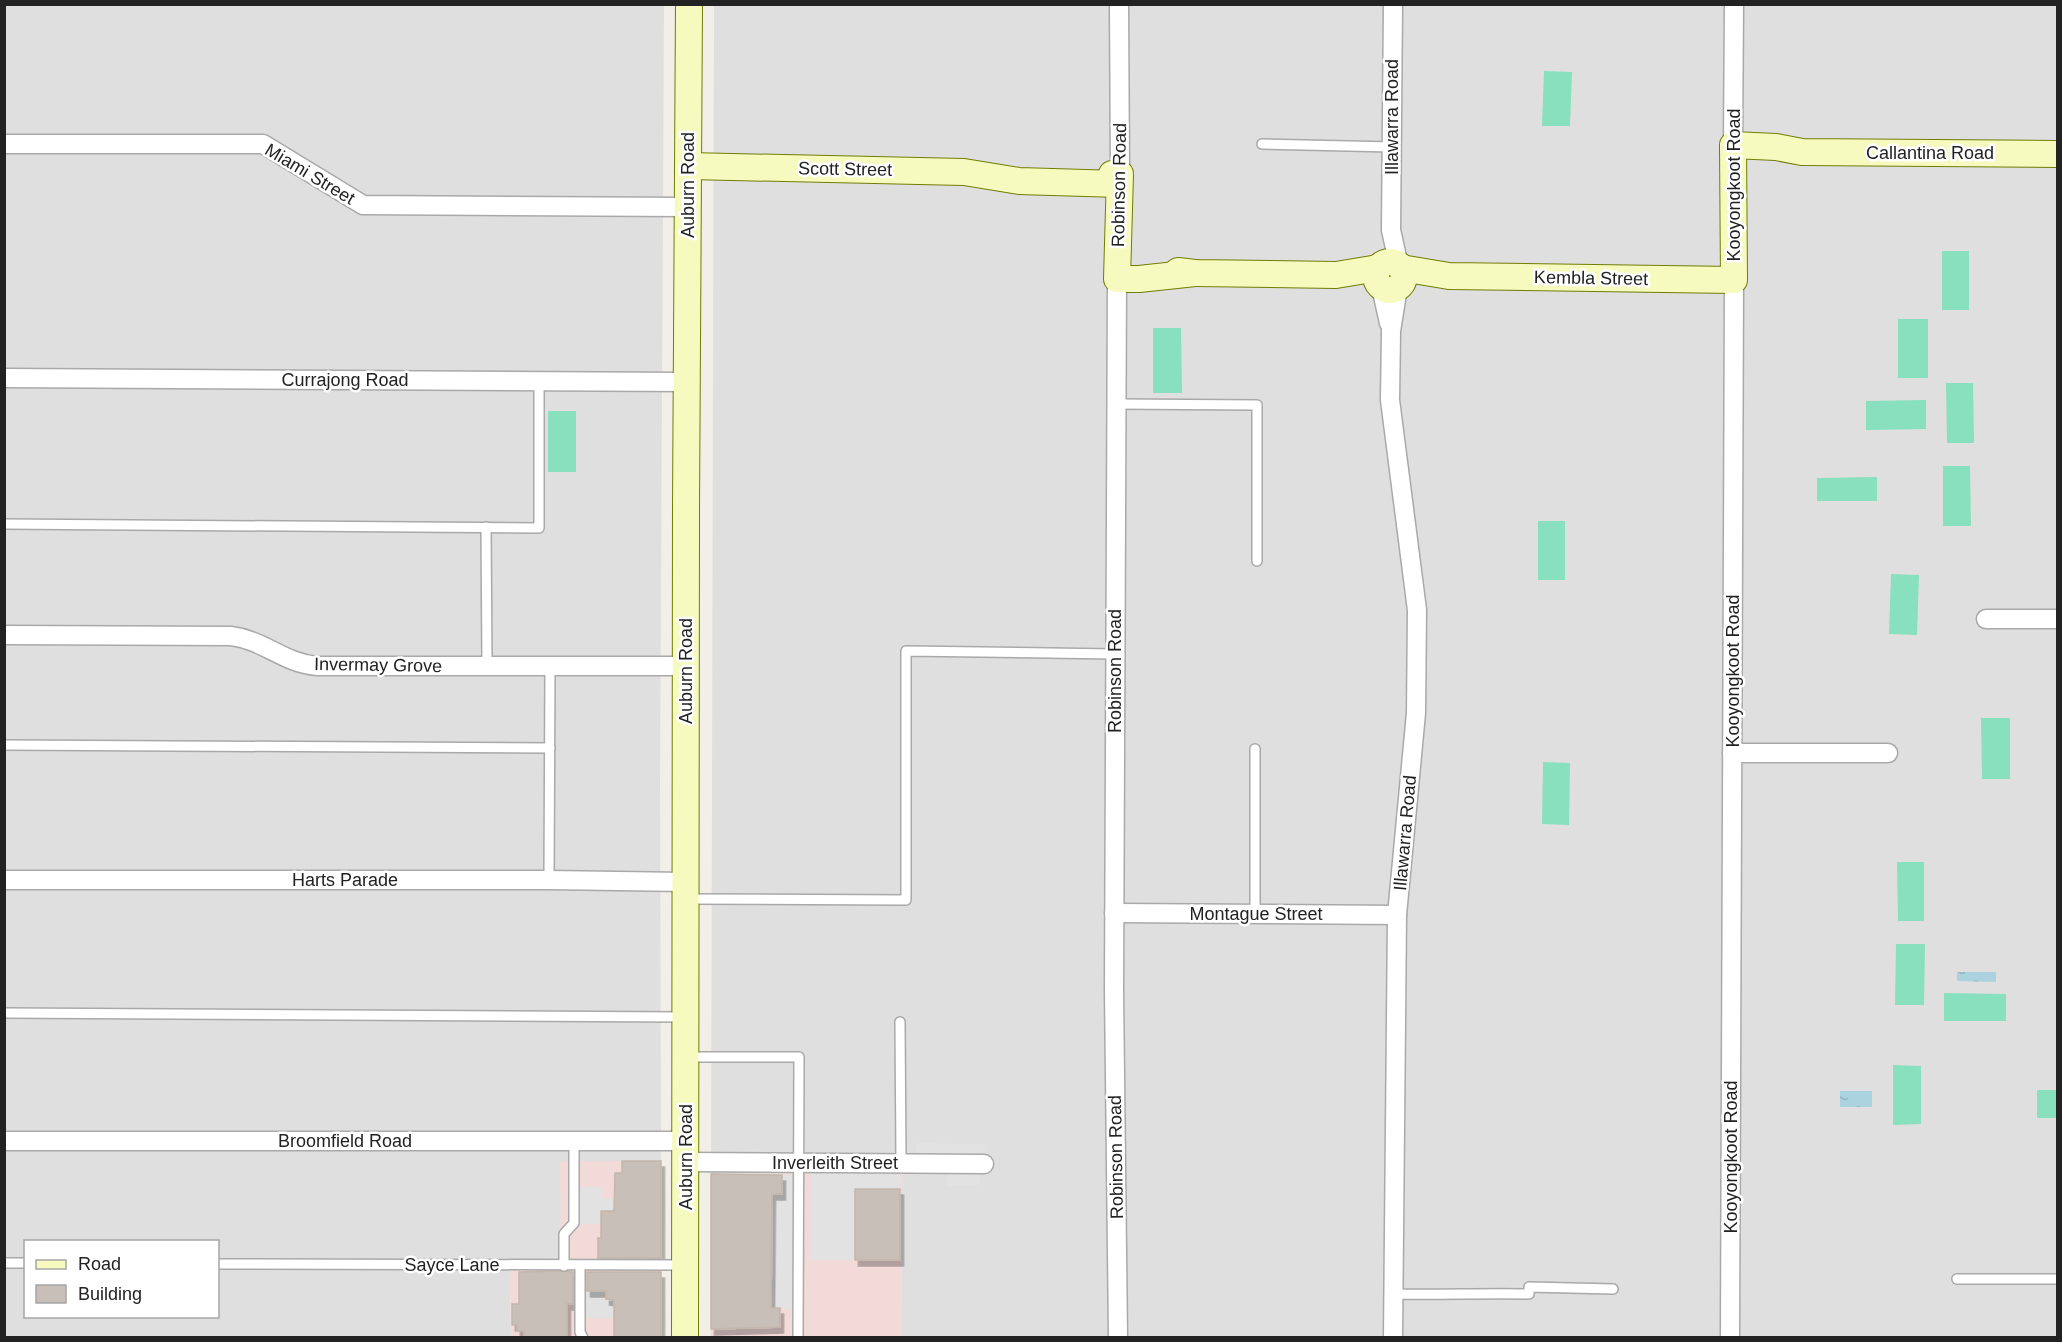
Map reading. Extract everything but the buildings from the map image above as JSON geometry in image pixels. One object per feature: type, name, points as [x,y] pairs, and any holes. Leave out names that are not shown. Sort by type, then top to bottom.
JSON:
[{"type":"street","name":"Auburn Road","points":[[685,1338],[686,382],[689,4]]},
{"type":"street","name":"Robinson Road","points":[[1118,1338],[1114,913],[1117,272],[1120,179],[1119,4]]},
{"type":"street","name":"Illawarra Road","points":[[1393,4],[1390,400],[1417,610],[1416,714],[1398,915],[1393,1338]]},
{"type":"street","name":"Kooyongkoot Road","points":[[1730,1338],[1734,4]]},
{"type":"street","name":"Miami Street","points":[[4,144],[263,144],[357,203],[369,206],[688,207]]},
{"type":"street","name":"Callantina Road","points":[[1733,152],[1776,147],[1802,152],[2058,154]]},
{"type":"street","name":"Scott Street","points":[[688,166],[964,172],[1002,177],[1019,173],[1120,179]]},
{"type":"street","name":"Kembla Street","points":[[1117,272],[1734,280]]},
{"type":"street","name":"Currajong Road","points":[[4,378],[686,382]]},
{"type":"street","points":[[1986,619],[2058,619]]},
{"type":"street","name":"Invermay Grove","points":[[4,635],[231,636],[252,641],[288,660],[307,665],[686,666]]},
{"type":"street","points":[[1732,753],[1888,753]]},
{"type":"street","name":"Harts Parade","points":[[4,880],[549,880],[686,891]]},
{"type":"street","name":"Montague Street","points":[[1114,913],[1398,915]]},
{"type":"street","name":"Broomfield Road","points":[[4,1141],[574,1141],[686,1152]]},
{"type":"street","name":"Inverleith Street","points":[[686,1152],[798,1162],[984,1164]]},
{"type":"lane","points":[[1262,144],[1393,147]]},
{"type":"lane","points":[[4,524],[539,528],[539,381]]},
{"type":"lane","points":[[1116,404],[1257,405],[1257,561]]},
{"type":"lane","points":[[486,526],[487,666]]},
{"type":"lane","points":[[686,891],[906,900],[906,651],[1115,654]]},
{"type":"lane","points":[[549,880],[550,666]]},
{"type":"lane","points":[[4,745],[550,748]]},
{"type":"lane","points":[[1255,749],[1255,914]]},
{"type":"lane","points":[[4,1013],[686,1017]]},
{"type":"lane","points":[[900,1022],[901,1163]]},
{"type":"lane","points":[[686,1057],[799,1057],[798,1338]]},
{"type":"lane","points":[[564,1266],[564,1234],[574,1223],[574,1141]]},
{"type":"lane","points":[[4,1263],[24,1263]]},
{"type":"lane","name":"Sayce Lane","points":[[219,1264],[686,1265]]},
{"type":"lane","points":[[580,1266],[580,1332],[583,1338]]},
{"type":"lane","points":[[1957,1279],[2058,1280]]},
{"type":"lane","points":[[1394,1294],[1451,1296],[1474,1293],[1529,1294],[1529,1287],[1613,1289]]},
{"type":"shaded area","points":[[5,5],[664,5],[660,779],[661,1161],[561,1260],[510,1259],[511,1337],[5,1338]]},
{"type":"shaded area","points":[[714,5],[2057,5],[2057,1337],[901,1337],[902,1174],[711,1174]]},
{"type":"shaded area","points":[[916,1143],[986,1144],[986,1157],[916,1156]]},
{"type":"shaded area","points":[[560,1161],[661,1161],[661,1337],[511,1337],[510,1259],[561,1259]]},
{"type":"shaded area","points":[[811,1172],[900,1172],[900,1189],[855,1189],[855,1260],[811,1260]]},
{"type":"shaded area","points":[[902,1173],[901,1337],[711,1337],[711,1174]]},
{"type":"shaded area","points":[[947,1173],[980,1173],[980,1185],[947,1186]]},
{"type":"shaded area","points":[[782,1175],[796,1175],[793,1309],[771,1308],[759,1194],[782,1194]]},
{"type":"shaded area","points":[[579,1187],[601,1187],[602,1199],[615,1199],[614,1211],[601,1224],[579,1224]]},
{"type":"shaded area","points":[[585,1291],[606,1291],[606,1299],[631,1300],[631,1318],[585,1318]]},
{"type":"green space","points":[[1544,71],[1572,72],[1570,126],[1542,126]]},
{"type":"green space","points":[[1942,251],[1969,251],[1969,310],[1942,310]]},
{"type":"green space","points":[[1898,319],[1928,319],[1928,378],[1898,378]]},
{"type":"green space","points":[[1153,328],[1181,328],[1182,393],[1153,393]]},
{"type":"green space","points":[[1946,383],[1973,383],[1974,443],[1947,443]]},
{"type":"green space","points":[[1926,400],[1926,429],[1866,430],[1866,401]]},
{"type":"green space","points":[[548,411],[576,411],[576,472],[548,472]]},
{"type":"green space","points":[[1943,466],[1970,466],[1971,526],[1943,526]]},
{"type":"green space","points":[[1877,477],[1877,501],[1817,501],[1817,478]]},
{"type":"green space","points":[[1538,521],[1565,521],[1565,580],[1538,580]]},
{"type":"green space","points":[[1891,574],[1919,575],[1917,635],[1889,634]]},
{"type":"green space","points":[[1981,718],[2010,718],[2010,779],[1982,779]]},
{"type":"green space","points":[[1543,762],[1570,763],[1569,825],[1542,824]]},
{"type":"green space","points":[[1897,862],[1924,862],[1924,921],[1898,921]]},
{"type":"green space","points":[[1896,944],[1925,944],[1924,1005],[1895,1005]]},
{"type":"green space","points":[[1944,993],[2006,994],[2006,1021],[1944,1021]]},
{"type":"green space","points":[[1893,1065],[1921,1066],[1921,1124],[1893,1125]]},
{"type":"green space","points":[[2037,1090],[2057,1090],[2057,1118],[2037,1118]]},
{"type":"water","points":[[1957,972],[1996,972],[1996,982],[1957,981]]},
{"type":"water","points":[[1840,1091],[1872,1091],[1872,1107],[1840,1107]]}]
